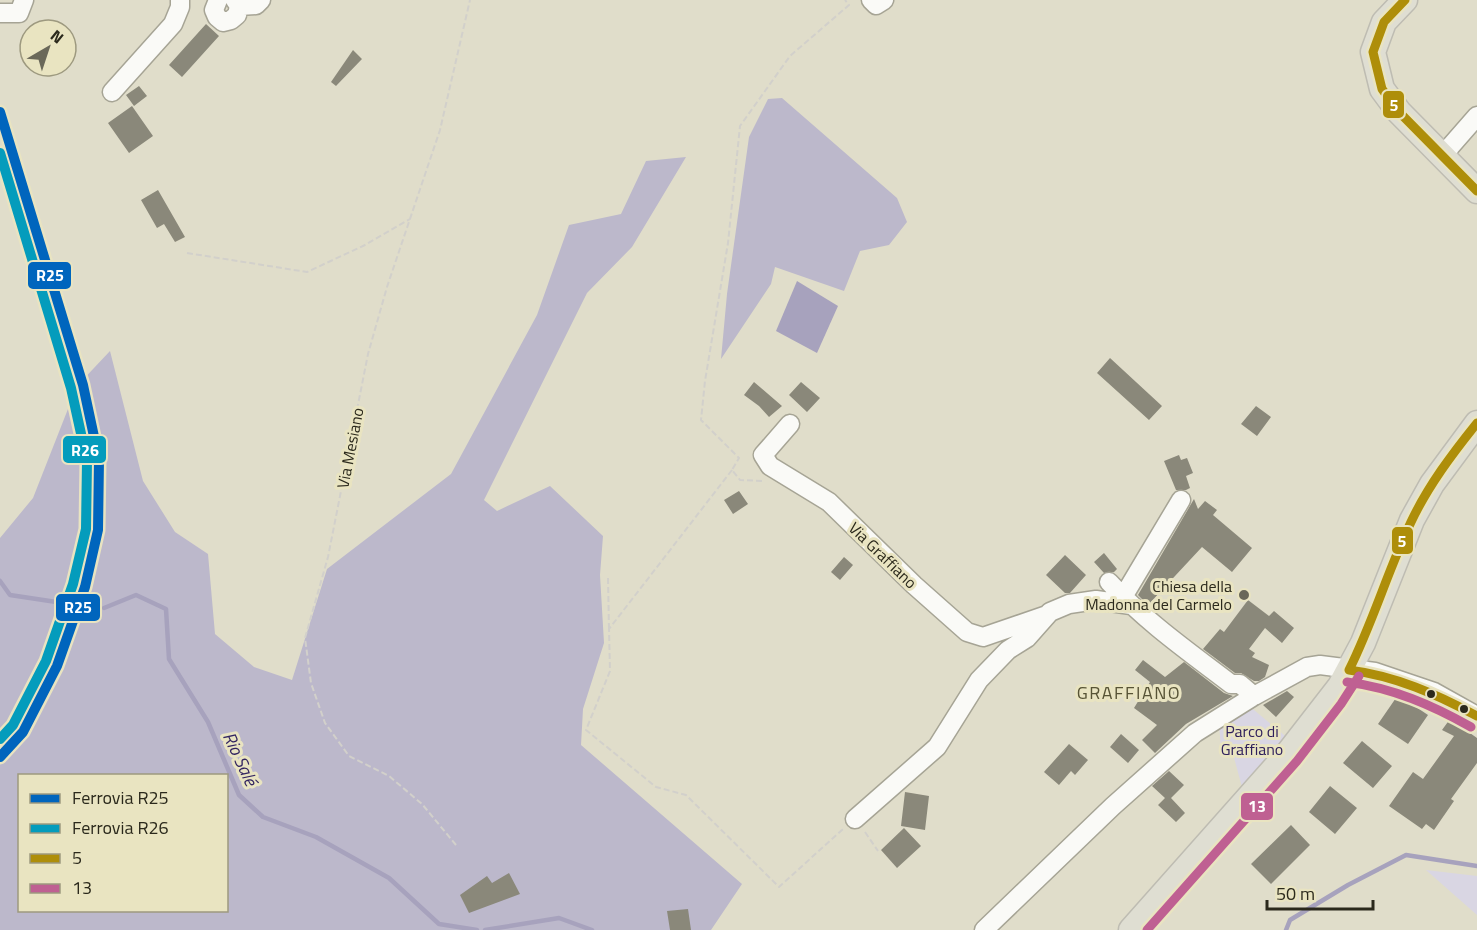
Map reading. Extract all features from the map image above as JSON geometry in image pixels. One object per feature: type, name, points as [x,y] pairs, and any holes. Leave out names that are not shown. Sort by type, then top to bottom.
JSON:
[{"type":"main road","points":[[1405,0],[1384,22],[1373,52],[1382,89],[1399,112],[1477,191]]},
{"type":"main road","points":[[1131,930],[1288,753],[1332,697],[1363,643],[1412,520],[1438,475],[1477,423]]},
{"type":"street","points":[[112,92],[173,24],[180,7],[180,0]]},
{"type":"street","points":[[218,0],[214,10],[223,22],[237,15],[237,3],[256,5],[261,0]]},
{"type":"street","points":[[871,0],[876,5],[884,0]]},
{"type":"street","points":[[1442,156],[1477,117]]},
{"type":"street","name":"Via Graffiano","points":[[790,424],[763,456],[770,466],[829,502],[914,585],[967,632],[983,637],[1047,615],[1069,604],[1096,600],[1127,601]]},
{"type":"street","points":[[1127,601],[1181,500]]},
{"type":"street","points":[[1109,582],[1127,601],[1231,684],[1240,684],[1254,696]]},
{"type":"street","name":"Via Graffiano","points":[[855,819],[938,747],[979,680],[1008,650],[1027,638],[1047,615]]},
{"type":"street","points":[[984,930],[1174,751],[1204,727],[1306,667],[1320,665],[1375,672],[1434,693],[1477,716]]},
{"type":"path","name":"Via Mesiano","points":[[456,845],[422,804],[388,776],[349,756],[325,723],[311,683],[306,638],[328,557],[368,354],[387,286],[440,130],[470,0]]},
{"type":"path","points":[[609,629],[739,458],[701,420],[705,381],[728,243],[740,126],[790,56],[849,5],[845,0]]},
{"type":"path","points":[[187,253],[307,272],[410,219]]},
{"type":"path","points":[[732,470],[740,480],[750,479]]},
{"type":"path","points":[[608,578],[610,671],[586,730],[656,787],[686,795],[779,887],[855,819],[878,851]]},
{"type":"green space","name":"Parco di Graffiano","points":[[1248,705],[1290,740],[1242,787],[1233,754],[1221,748],[1219,724]]},
{"type":"green space","points":[[1426,870],[1477,876],[1477,915]]},
{"type":"shaded area","points":[[782,98],[897,198],[907,222],[889,245],[860,251],[844,291],[775,267],[771,284],[721,359],[727,294],[749,137],[768,99]]},
{"type":"shaded area","points":[[686,157],[632,247],[587,293],[484,500],[497,511],[550,486],[603,536],[600,575],[604,643],[583,709],[581,745],[742,884],[711,930],[0,930],[0,538],[33,498],[77,386],[110,351],[143,481],[175,532],[208,554],[215,634],[254,667],[292,680],[327,569],[451,474],[537,315],[569,225],[621,214],[646,161]]},
{"type":"shaded area","points":[[797,281],[838,306],[817,353],[776,331]]},
{"type":"building","points":[[206,24],[219,36],[182,77],[169,65]]},
{"type":"building","points":[[353,50],[362,59],[336,86],[331,82]]},
{"type":"building","points":[[139,86],[147,96],[134,106],[126,95]]},
{"type":"building","points":[[132,106],[153,136],[129,153],[108,123]]},
{"type":"building","points":[[158,190],[185,237],[175,242],[164,224],[157,228],[141,200]]},
{"type":"building","points":[[1110,358],[1162,406],[1149,420],[1097,373]]},
{"type":"building","points":[[754,382],[782,406],[769,417],[744,395]]},
{"type":"building","points":[[801,382],[820,398],[807,412],[789,395]]},
{"type":"building","points":[[1256,406],[1271,417],[1257,436],[1241,424]]},
{"type":"building","points":[[1179,455],[1181,460],[1187,458],[1193,473],[1186,476],[1190,488],[1186,490],[1176,490],[1164,461]]},
{"type":"building","points":[[739,491],[748,504],[733,514],[724,500]]},
{"type":"building","points":[[1194,499],[1198,509],[1205,501],[1217,510],[1213,515],[1252,548],[1232,572],[1202,547],[1148,605],[1138,595]]},
{"type":"building","points":[[1104,553],[1117,569],[1114,572],[1104,573],[1094,562]]},
{"type":"building","points":[[1065,555],[1086,575],[1070,593],[1065,593],[1046,575]]},
{"type":"building","points":[[844,557],[853,565],[840,580],[831,572]]},
{"type":"building","points":[[1248,600],[1269,616],[1274,611],[1294,628],[1282,643],[1265,628],[1249,649],[1255,653],[1252,657],[1269,665],[1265,677],[1259,681],[1254,681],[1241,673],[1235,673],[1203,649],[1220,629],[1224,632]]},
{"type":"building","points":[[1143,660],[1165,677],[1184,662],[1224,693],[1233,696],[1186,724],[1155,753],[1142,740],[1157,725],[1134,708],[1150,682],[1135,670]]},
{"type":"building","points":[[1287,691],[1294,697],[1276,717],[1263,705]]},
{"type":"building","points":[[1398,695],[1428,715],[1408,744],[1378,724]]},
{"type":"building","points":[[1450,719],[1477,738],[1477,763],[1451,799],[1454,801],[1434,830],[1426,824],[1422,829],[1389,806],[1413,772],[1423,779],[1454,736],[1442,730]]},
{"type":"building","points":[[1121,734],[1139,750],[1128,763],[1110,747]]},
{"type":"building","points":[[1362,741],[1392,766],[1373,788],[1343,763]]},
{"type":"building","points":[[1069,744],[1088,760],[1075,775],[1071,771],[1059,785],[1044,772]]},
{"type":"building","points":[[1169,771],[1184,785],[1171,798],[1185,813],[1176,822],[1158,805],[1165,798],[1152,786]]},
{"type":"building","points":[[1330,786],[1357,808],[1335,834],[1309,812]]},
{"type":"building","points":[[905,792],[929,796],[925,830],[901,826]]},
{"type":"building","points":[[1291,825],[1310,845],[1271,884],[1251,864]]},
{"type":"building","points":[[904,828],[921,846],[897,868],[881,850]]},
{"type":"building","points":[[509,873],[520,894],[469,913],[460,895],[487,876],[492,883]]},
{"type":"building","points":[[688,909],[691,930],[670,930],[667,911]]},
{"type":"waterway","name":"Rio Salé","points":[[0,581],[10,595],[63,603]]},
{"type":"waterway","name":"Rio Salé","points":[[104,608],[136,595],[166,609],[169,659],[208,722],[239,795],[263,817],[316,837],[389,878],[439,924],[477,930]]},
{"type":"waterway","name":"Rio Salé","points":[[1286,930],[1290,920],[1348,885],[1406,855],[1477,866]]},
{"type":"waterway","name":"Rio Salé","points":[[485,930],[559,918],[592,930]]},
{"type":"rail line","name":"R25","points":[[0,112],[83,385],[99,460],[98,530],[85,587],[57,666],[23,732],[0,757]]},
{"type":"rail line","name":"R26","points":[[0,153],[71,388],[87,461],[86,529],[73,584],[46,661],[13,725],[0,739]]},
{"type":"transit line","name":"5","points":[[1405,0],[1384,22],[1373,52],[1382,89],[1399,112],[1477,191]]},
{"type":"transit line","name":"5","points":[[1349,670],[1418,509],[1441,471],[1477,423]]},
{"type":"transit line","name":"5","points":[[1349,670],[1399,681],[1446,700],[1477,716]]},
{"type":"transit line","name":"13","points":[[1147,930],[1297,761],[1341,704],[1359,676]]},
{"type":"transit line","name":"13","points":[[1347,682],[1380,688],[1412,698],[1471,727]]},
{"type":"place","name":"Chiesa della Madonna del Carmelo","points":[[1244,595]]},
{"type":"district","name":"GRAFFIANO","points":[[1129,693]]}]
